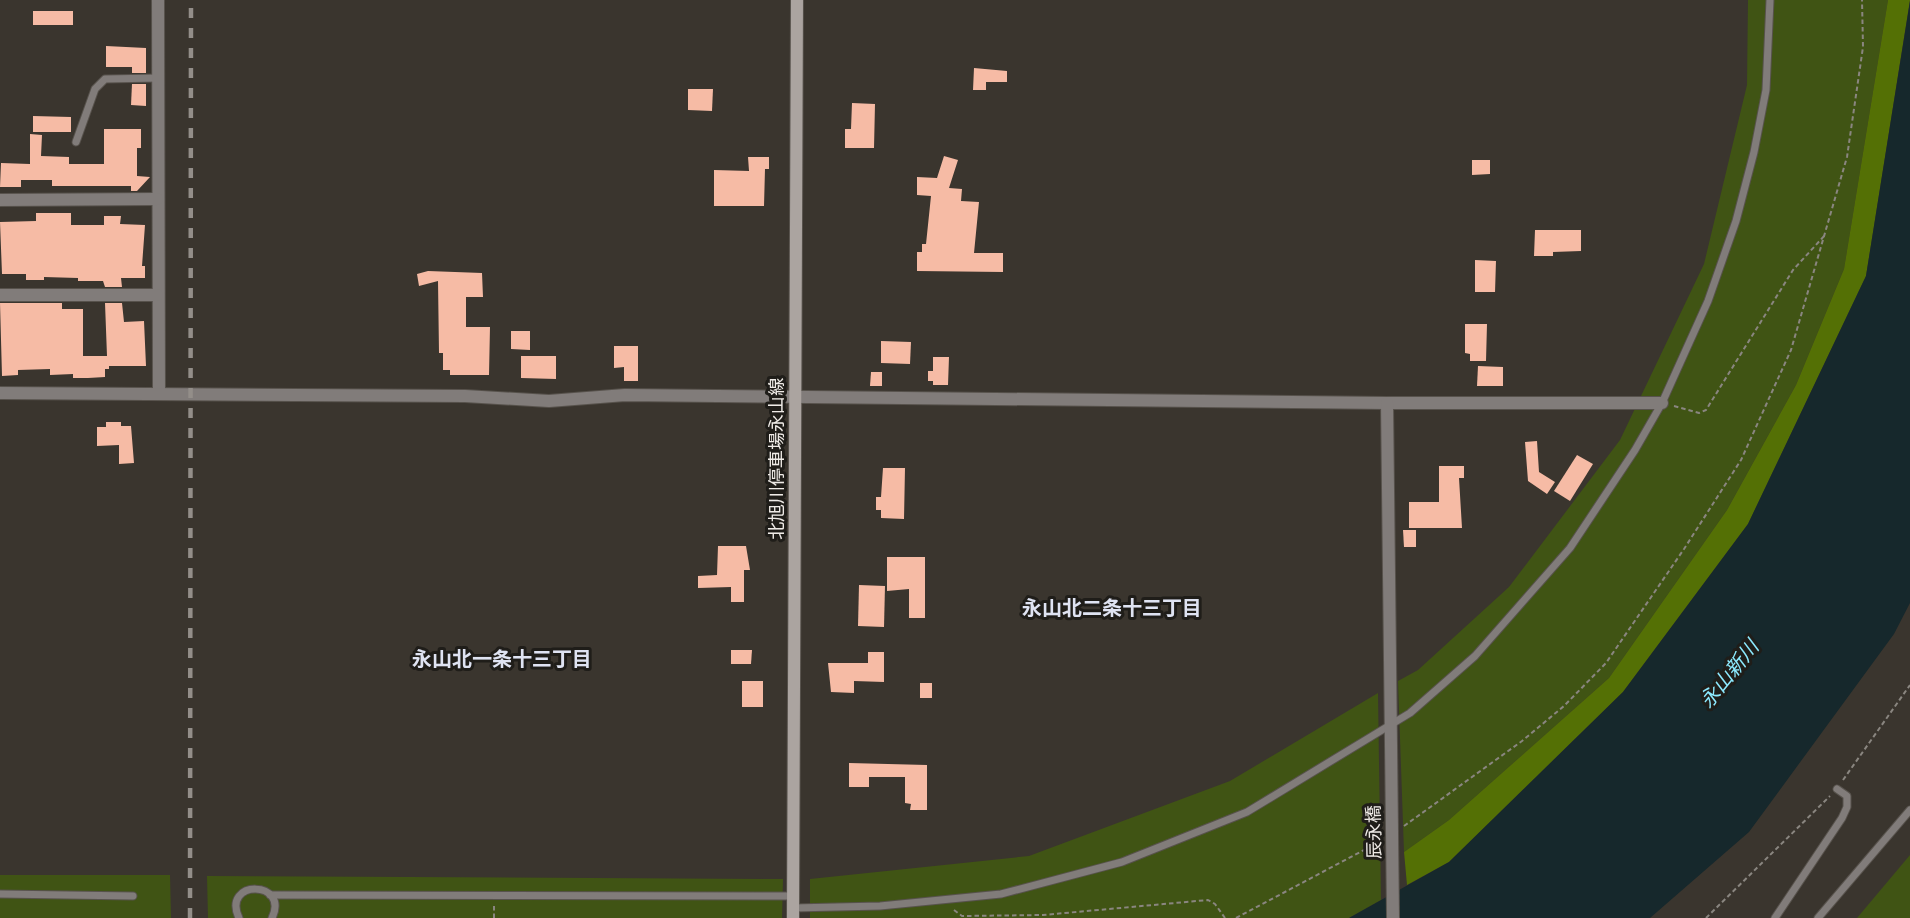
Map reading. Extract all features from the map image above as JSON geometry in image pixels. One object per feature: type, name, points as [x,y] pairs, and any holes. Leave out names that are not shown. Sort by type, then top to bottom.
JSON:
[{"type":"main road","name":"北旭川停車場永山線","points":[[793,907],[796,0]]},
{"type":"street","points":[[158,0],[159,393]]},
{"type":"street","points":[[0,200],[157,199]]},
{"type":"street","points":[[0,295],[157,295]]},
{"type":"street","points":[[0,393],[465,396],[549,401],[625,395],[1387,403],[1662,403]]},
{"type":"street","name":"辰永橋","points":[[1387,403],[1393,918]]},
{"type":"lane","points":[[270,895],[793,907],[880,906],[1001,894],[1122,862],[1247,812],[1410,713],[1475,656],[1570,548],[1635,450],[1662,403],[1708,302],[1736,221],[1766,90],[1770,0]]},
{"type":"lane","points":[[76,142],[95,89],[105,79],[158,78]]},
{"type":"lane","points":[[1775,918],[1842,818],[1847,807],[1847,796],[1837,789]]},
{"type":"lane","points":[[1818,918],[1910,810]]},
{"type":"lane","points":[[239,918],[236,906],[241,894],[253,888],[266,891],[270,895],[275,906],[272,918]]},
{"type":"lane","points":[[0,894],[133,896]]},
{"type":"path","points":[[1395,831],[1522,741],[1564,706],[1606,663],[1684,549],[1741,460],[1791,350],[1847,157],[1863,47],[1862,0]]},
{"type":"path","points":[[1662,403],[1699,413],[1706,410],[1793,270],[1827,232]]},
{"type":"path","points":[[1706,918],[1837,789],[1910,685]]},
{"type":"path","points":[[1236,918],[1359,855],[1386,837]]},
{"type":"path","points":[[943,900],[962,916],[1043,915],[1208,900],[1215,904],[1225,918]]},
{"type":"green space","points":[[1748,0],[1888,0],[1844,269],[1796,385],[1727,510],[1609,678],[1449,820],[1404,852],[1398,681],[1418,670],[1509,587],[1620,440],[1704,264],[1747,85]]},
{"type":"green space","points":[[1888,0],[1910,0],[1866,276],[1748,524],[1623,692],[1449,862],[1407,885],[1404,852],[1449,820],[1609,678],[1727,510],[1796,385],[1844,269]]},
{"type":"green space","points":[[1378,693],[1381,900],[1349,918],[810,918],[810,879],[1029,856],[1230,781]]},
{"type":"green space","points":[[1910,855],[1910,918],[1857,918]]},
{"type":"green space","points":[[0,875],[170,875],[171,918],[0,918]]},
{"type":"green space","points":[[207,876],[783,879],[782,918],[208,918]]},
{"type":"water","name":"永山新川","points":[[1910,1],[1910,603],[1894,634],[1749,832],[1650,918],[1349,918],[1449,862],[1623,692],[1748,524],[1866,276]]},
{"type":"building","points":[[33,11],[73,11],[73,25],[33,25]]},
{"type":"building","points":[[106,46],[146,48],[146,73],[132,73],[132,67],[106,67]]},
{"type":"building","points":[[974,68],[1007,71],[1007,82],[986,82],[986,90],[973,90]]},
{"type":"building","points":[[132,84],[146,84],[146,106],[131,105]]},
{"type":"building","points":[[688,89],[713,89],[712,111],[688,110]]},
{"type":"building","points":[[852,103],[875,104],[874,148],[845,148],[845,129],[851,129]]},
{"type":"building","points":[[33,116],[71,117],[71,132],[33,132]]},
{"type":"building","points":[[104,129],[141,129],[141,148],[137,148],[137,176],[150,177],[137,191],[131,191],[131,186],[52,186],[52,180],[21,180],[21,187],[0,187],[1,163],[30,164],[30,134],[42,135],[41,156],[69,157],[69,164],[104,164]]},
{"type":"building","points":[[944,156],[958,160],[949,188],[962,189],[961,201],[979,202],[974,253],[1003,253],[1003,272],[917,271],[917,252],[922,252],[922,244],[926,244],[931,196],[917,195],[917,177],[937,178]]},
{"type":"building","points":[[748,157],[769,157],[769,169],[765,169],[764,206],[714,206],[714,170],[749,171]]},
{"type":"building","points":[[1472,160],[1490,160],[1490,174],[1472,175]]},
{"type":"building","points":[[36,213],[71,213],[71,225],[104,225],[104,216],[121,216],[120,224],[145,225],[142,266],[145,266],[145,278],[121,278],[122,287],[105,287],[103,281],[44,277],[44,280],[26,280],[26,274],[2,274],[0,222],[36,221]]},
{"type":"building","points":[[1535,230],[1581,230],[1581,251],[1553,252],[1553,256],[1534,256]]},
{"type":"building","points":[[1475,260],[1496,261],[1495,292],[1475,292]]},
{"type":"building","points":[[428,271],[482,273],[483,297],[466,297],[466,327],[490,327],[489,375],[450,375],[450,370],[443,370],[443,353],[439,353],[438,281],[419,286],[417,274]]},
{"type":"building","points":[[0,303],[62,303],[62,309],[83,309],[83,356],[107,356],[105,303],[122,303],[124,322],[144,321],[146,366],[109,366],[109,369],[105,369],[105,377],[73,378],[73,374],[50,375],[50,369],[18,370],[18,375],[2,376]]},
{"type":"building","points":[[1465,324],[1487,324],[1486,361],[1470,361],[1470,354],[1465,353]]},
{"type":"building","points":[[511,331],[530,331],[530,350],[511,349]]},
{"type":"building","points":[[881,341],[911,342],[910,364],[881,363]]},
{"type":"building","points":[[614,346],[638,346],[638,381],[624,381],[624,367],[614,368]]},
{"type":"building","points":[[521,356],[556,356],[556,379],[521,378]]},
{"type":"building","points":[[933,357],[949,357],[948,385],[933,385],[933,381],[928,381],[928,371],[933,371]]},
{"type":"building","points":[[1478,366],[1503,367],[1503,386],[1477,386]]},
{"type":"building","points":[[871,372],[882,372],[882,386],[870,386]]},
{"type":"building","points":[[106,422],[121,422],[121,426],[131,426],[134,463],[119,464],[119,445],[97,446],[97,427],[106,427]]},
{"type":"building","points":[[1537,441],[1539,472],[1555,482],[1547,494],[1528,481],[1525,442]]},
{"type":"building","points":[[1577,455],[1593,464],[1570,501],[1554,491]]},
{"type":"building","points":[[1439,466],[1464,466],[1464,478],[1459,478],[1462,528],[1409,528],[1409,502],[1439,502]]},
{"type":"building","points":[[883,468],[905,468],[904,519],[881,518],[881,510],[876,510],[876,497],[881,497]]},
{"type":"building","points":[[1403,530],[1416,530],[1416,547],[1404,547]]},
{"type":"building","points":[[718,546],[746,546],[750,570],[744,570],[744,602],[731,602],[731,587],[698,588],[698,576],[717,575]]},
{"type":"building","points":[[887,557],[925,557],[925,618],[909,618],[909,589],[887,591]]},
{"type":"building","points":[[859,585],[885,586],[884,627],[858,626]]},
{"type":"building","points":[[731,650],[752,650],[751,664],[731,664]]},
{"type":"building","points":[[868,652],[884,652],[884,682],[854,681],[854,693],[831,692],[828,663],[868,663]]},
{"type":"building","points":[[742,681],[763,681],[763,707],[742,707]]},
{"type":"building","points":[[920,683],[932,683],[932,698],[920,698]]},
{"type":"building","points":[[849,763],[927,765],[927,810],[910,810],[911,804],[905,803],[905,777],[869,777],[869,787],[849,787]]},
{"type":"railway","points":[[190,918],[191,0]]},
{"type":"district","name":"永山北二条十三丁目","points":[[1112,608]]},
{"type":"district","name":"永山北一条十三丁目","points":[[502,659]]}]
